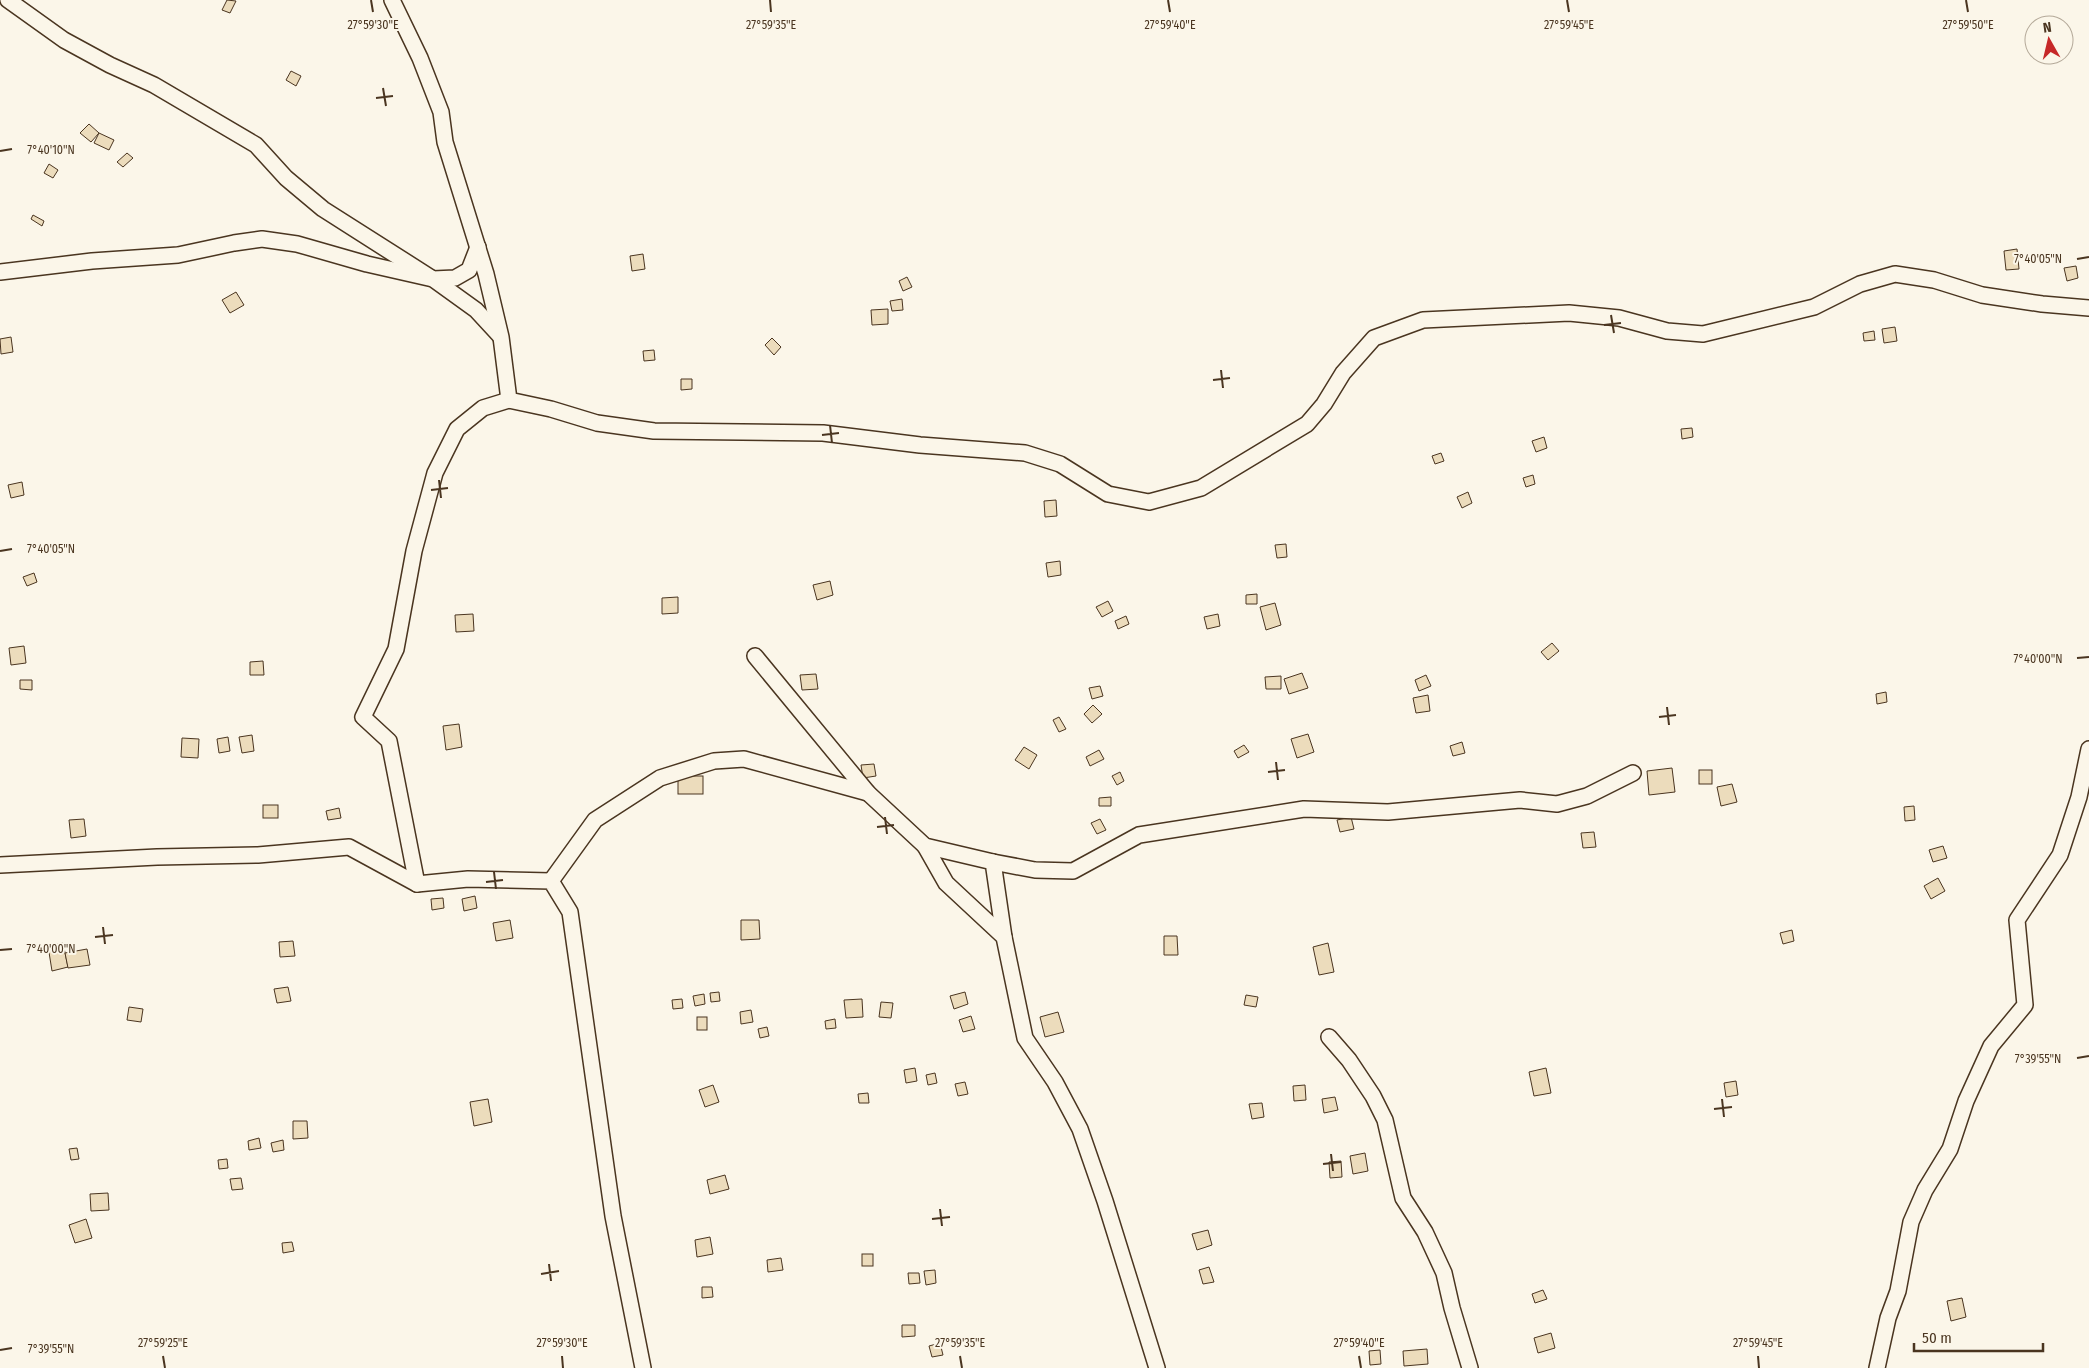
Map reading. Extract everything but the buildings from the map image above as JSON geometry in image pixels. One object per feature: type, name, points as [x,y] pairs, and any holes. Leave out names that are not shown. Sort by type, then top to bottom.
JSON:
[{"type":"street","points":[[8,0],[64,40],[110,65],[154,85],[256,144],[286,178],[323,209],[432,279],[476,310],[501,337]]},
{"type":"street","points":[[392,0],[420,58],[441,112],[445,142],[478,246],[501,337],[509,400]]},
{"type":"street","points":[[0,272],[92,260],[178,255],[234,243],[262,240],[297,244],[367,264],[432,279],[455,278],[468,270],[478,246]]},
{"type":"street","points":[[417,884],[389,741],[363,717],[396,649],[414,551],[435,473],[457,429],[483,408],[509,400],[551,409],[596,423],[654,431],[823,433],[920,445],[1025,453],[1060,464],[1108,494],[1149,502],[1200,488],[1307,424],[1324,404],[1343,373],[1374,338],[1423,320],[1569,313],[1619,318],[1667,331],[1703,334],[1814,307],[1860,284],[1895,274],[1934,280],[1982,295],[2042,304],[2089,308]]},
{"type":"street","points":[[755,656],[868,793],[925,846],[946,883],[1004,937]]},
{"type":"street","points":[[1877,1368],[1888,1318],[1898,1291],[1910,1222],[1925,1190],[1950,1149],[1966,1101],[1991,1046],[2026,1004],[2017,920],[2060,855],[2079,797],[2089,749]]},
{"type":"street","points":[[552,881],[595,820],[660,778],[714,761],[744,759],[868,793]]},
{"type":"street","points":[[925,846],[1035,870],[1074,871],[1139,835],[1304,809],[1388,812],[1520,800],[1558,804],[1587,796],[1633,773]]},
{"type":"street","points":[[0,865],[157,856],[258,855],[349,847],[417,884],[468,879],[552,881]]},
{"type":"street","points":[[993,862],[1004,937],[1025,1038],[1054,1082],[1080,1129],[1105,1201],[1157,1368]]},
{"type":"street","points":[[552,881],[570,912],[613,1216],[643,1368]]},
{"type":"street","points":[[1329,1037],[1349,1060],[1373,1096],[1385,1120],[1403,1198],[1425,1232],[1444,1273],[1452,1308],[1470,1368]]}]
